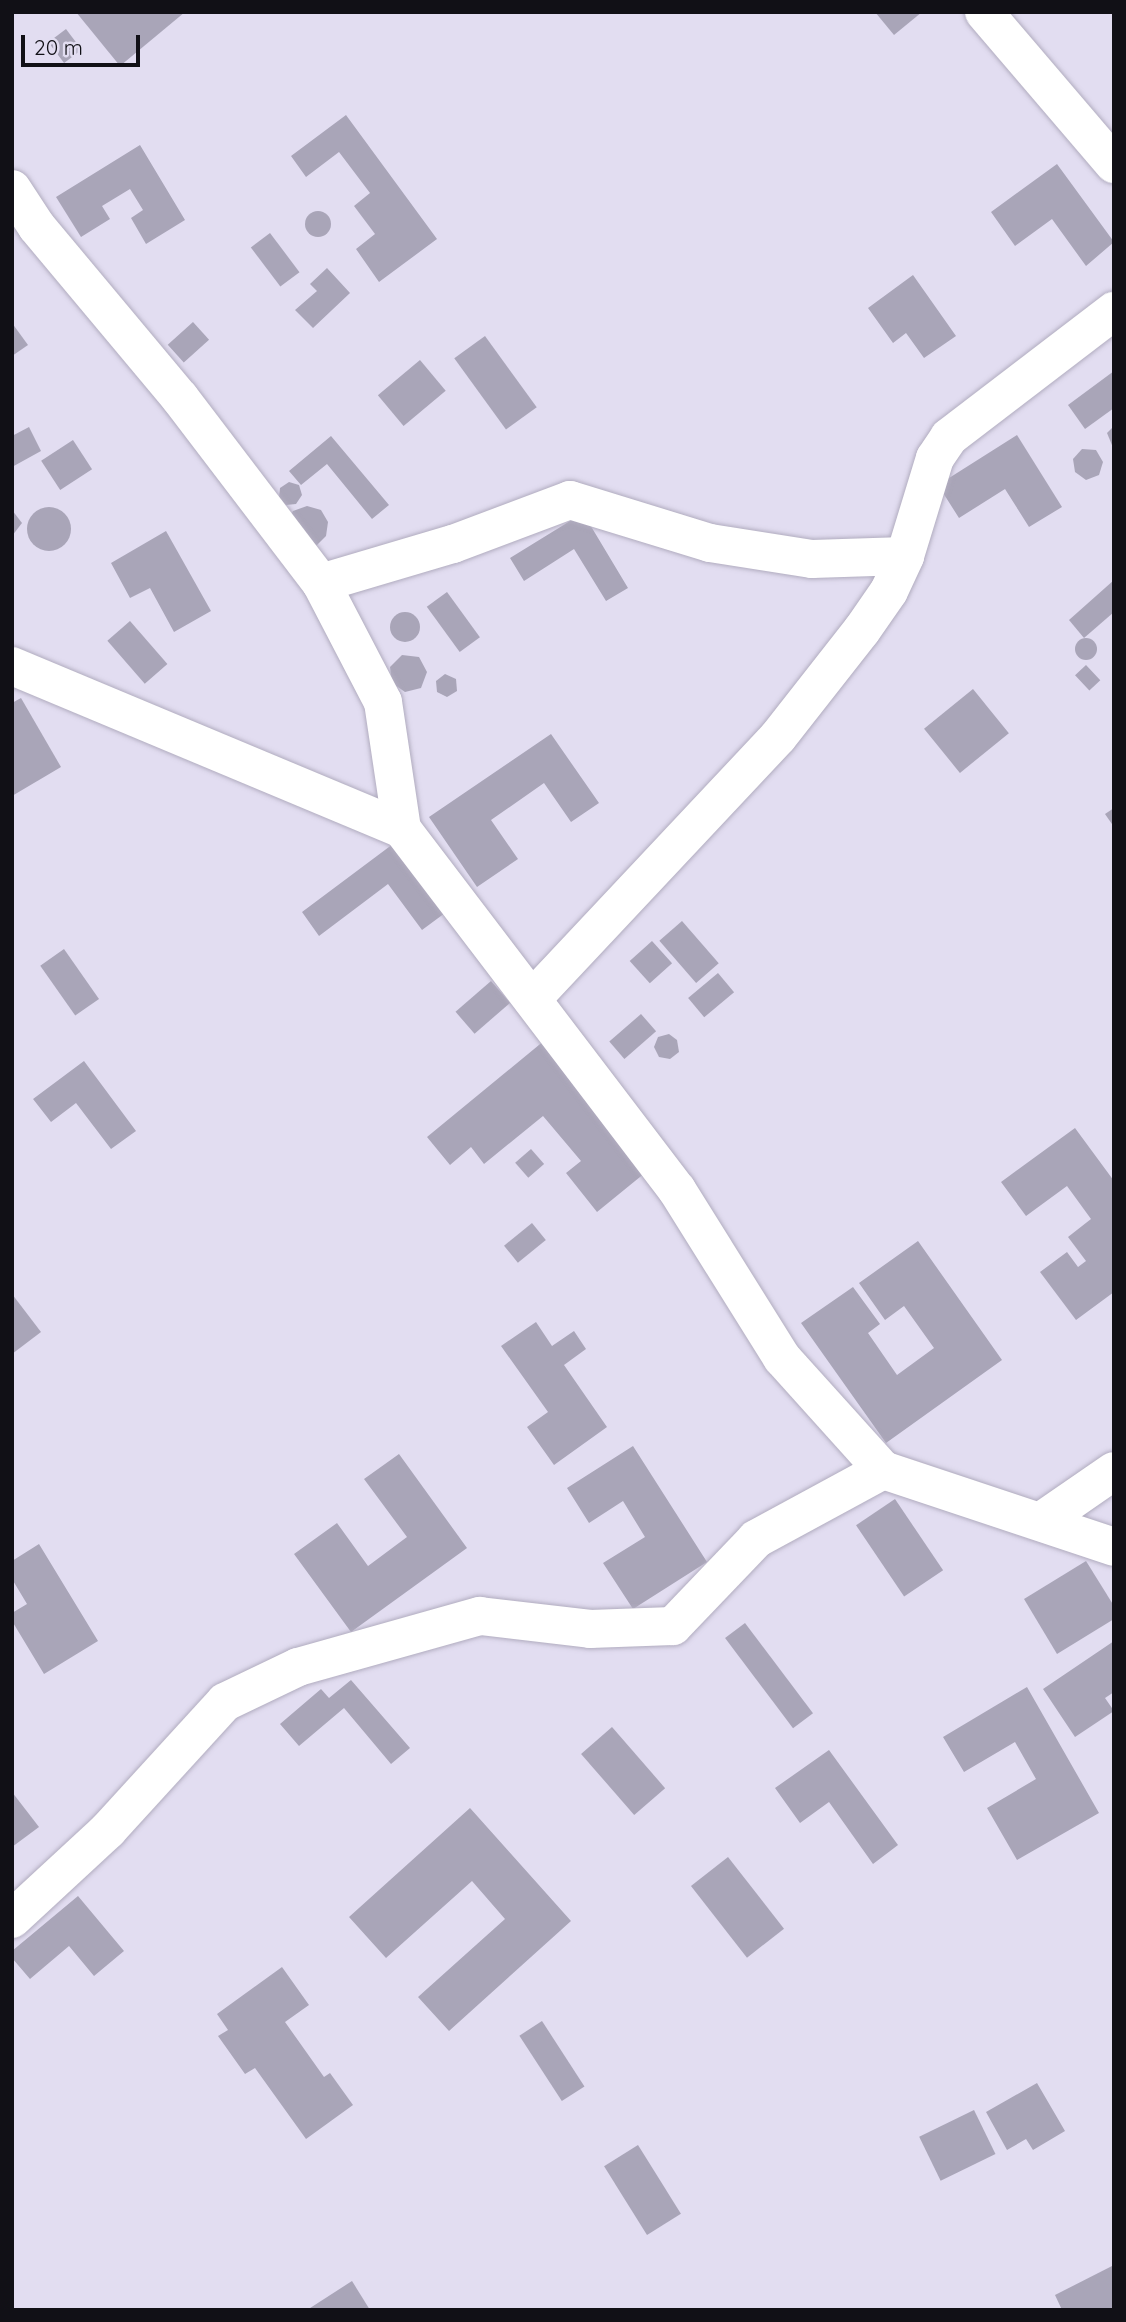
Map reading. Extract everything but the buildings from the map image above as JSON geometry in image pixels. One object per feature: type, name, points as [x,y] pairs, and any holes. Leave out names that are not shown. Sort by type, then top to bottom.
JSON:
[{"type":"street","points":[[984,12],[1114,164]]},
{"type":"street","points":[[12,189],[37,227],[180,398],[321,583],[383,702],[402,829],[677,1190],[782,1358],[883,1470],[1043,1520],[1114,1547]]},
{"type":"street","points":[[532,999],[778,737],[862,630],[889,591],[905,556],[935,458],[949,437],[1114,311]]},
{"type":"street","points":[[321,583],[453,544],[570,500],[710,543],[812,559],[905,556]]},
{"type":"street","points":[[12,666],[402,829]]},
{"type":"street","points":[[12,1919],[108,1830],[225,1702],[298,1667],[480,1616],[590,1629],[673,1626],[756,1539],[883,1470]]},
{"type":"street","points":[[1043,1520],[1114,1471]]}]
